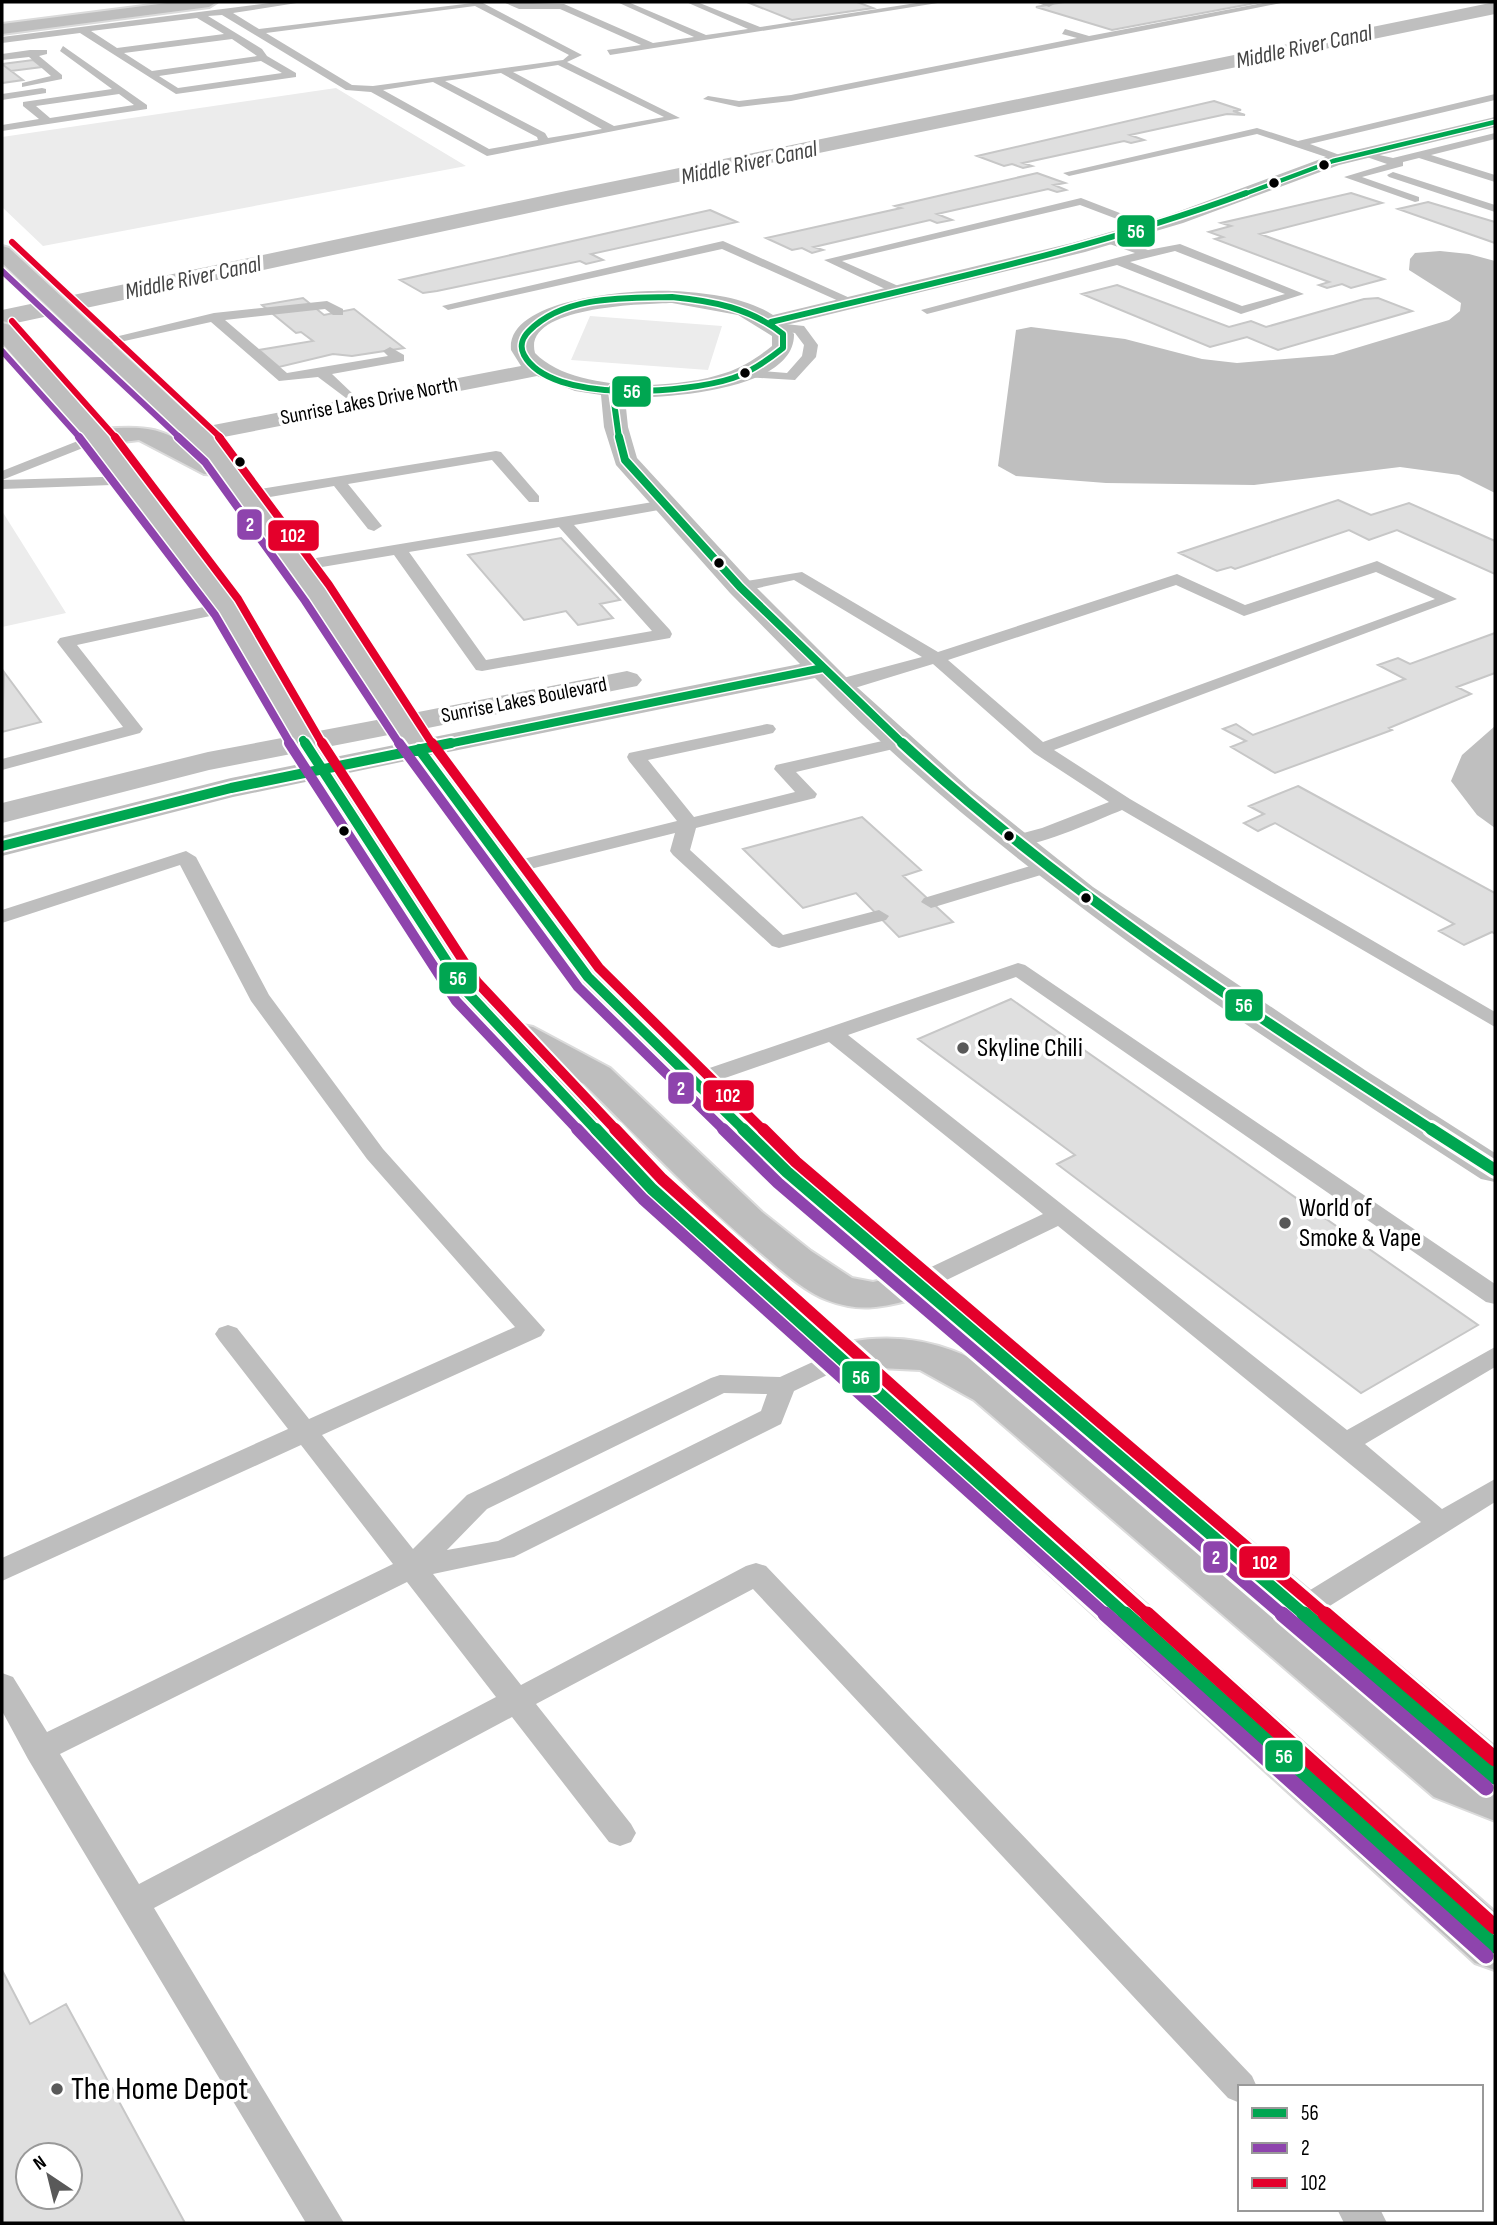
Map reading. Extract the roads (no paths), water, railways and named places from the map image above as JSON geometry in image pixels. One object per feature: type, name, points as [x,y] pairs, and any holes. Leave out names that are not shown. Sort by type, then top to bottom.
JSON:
[{"type":"main road","points":[[3,17],[102,2]]},
{"type":"main road","points":[[3,17],[212,10]]},
{"type":"main road","points":[[773,324],[1108,239],[1341,159],[1371,161],[1452,132],[1495,122]]},
{"type":"main road","points":[[2,252],[216,453],[298,566],[411,736],[506,869],[589,977],[787,1172],[1495,1777]]},
{"type":"main road","points":[[610,300],[702,300],[730,305],[773,324],[783,334],[783,348],[772,362],[750,374],[687,388],[612,388],[559,378],[532,363],[521,345],[525,333],[537,322],[557,313],[610,300]]},
{"type":"main road","points":[[5,333],[134,481],[228,607],[303,740],[466,991],[652,1189],[1495,1946]]},
{"type":"main road","name":"Sunrise Lakes Drive North","points":[[192,429],[346,394],[532,363]]},
{"type":"main road","name":"Sunrise Lakes Drive North","points":[[192,429],[532,363]]},
{"type":"main road","points":[[612,388],[625,460],[740,587],[900,742],[1014,841],[1081,894],[1329,1063],[1495,1170]]},
{"type":"main road","points":[[98,437],[140,433],[158,438],[243,490]]},
{"type":"main road","name":"Sunrise Lakes Boulevard","points":[[2,813],[303,740],[411,736],[821,666]]},
{"type":"main road","name":"Sunrise Lakes Boulevard","points":[[2,846],[74,825],[321,769],[411,736]]},
{"type":"main road","points":[[494,1021],[597,1076],[748,1221],[796,1261],[840,1290],[873,1296],[918,1284]]},
{"type":"main road","points":[[841,1358],[880,1350],[916,1353],[955,1366],[990,1389],[1452,1782],[1495,1799]]},
{"type":"lane","points":[[2,40],[84,31],[271,2]]},
{"type":"lane","points":[[212,10],[298,2]]},
{"type":"lane","points":[[508,2],[561,6],[589,2]]},
{"type":"lane","points":[[621,2],[705,38]]},
{"type":"lane","points":[[610,52],[939,2]]},
{"type":"lane","points":[[708,99],[727,105],[791,98],[1131,29],[1281,2]]},
{"type":"lane","points":[[212,10],[239,22],[350,88],[373,89],[559,62],[577,55],[476,3],[256,32]]},
{"type":"lane","points":[[697,3],[759,30]]},
{"type":"lane","points":[[561,6],[652,46]]},
{"type":"lane","points":[[212,10],[213,24]]},
{"type":"lane","points":[[279,16],[306,13]]},
{"type":"lane","points":[[239,22],[253,20]]},
{"type":"lane","points":[[84,31],[176,91],[292,75],[263,58],[259,51],[213,24],[123,36]]},
{"type":"lane","points":[[1065,32],[1089,39]]},
{"type":"lane","points":[[2,128],[143,107],[47,36]]},
{"type":"lane","points":[[115,51],[232,36]]},
{"type":"lane","points":[[97,40],[110,38]]},
{"type":"lane","points":[[5,57],[63,49]]},
{"type":"lane","points":[[2,89],[42,83],[58,77],[30,53]]},
{"type":"lane","points":[[5,57],[42,83]]},
{"type":"lane","points":[[150,74],[263,58]]},
{"type":"lane","points":[[373,89],[487,153],[676,118],[559,62]]},
{"type":"lane","points":[[503,70],[612,130]]},
{"type":"lane","points":[[434,79],[541,135],[545,142]]},
{"type":"lane","points":[[2,97],[108,82]]},
{"type":"lane","points":[[47,121],[27,104],[121,91]]},
{"type":"lane","points":[[1298,144],[1495,97]]},
{"type":"lane","points":[[1069,173],[1257,131],[1341,159]]},
{"type":"lane","points":[[1452,132],[1478,140]]},
{"type":"lane","points":[[1392,162],[1495,136]]},
{"type":"lane","points":[[1419,155],[1495,179]]},
{"type":"lane","points":[[1371,161],[1399,164],[1392,162],[1371,161],[1350,177],[1415,199]]},
{"type":"lane","points":[[1371,161],[1495,209]]},
{"type":"lane","points":[[900,292],[830,260],[1081,201],[1150,226]]},
{"type":"lane","points":[[1108,239],[1147,254]]},
{"type":"lane","points":[[448,306],[723,245],[855,303]]},
{"type":"lane","points":[[927,310],[1119,261],[1176,247],[1298,294],[1241,310],[1119,261]]},
{"type":"lane","points":[[97,343],[214,317],[327,305],[338,312]]},
{"type":"lane","points":[[214,317],[284,378],[398,358],[390,351]]},
{"type":"lane","points":[[321,372],[346,394]]},
{"type":"lane","points":[[2,476],[98,437]]},
{"type":"lane","points":[[243,490],[338,481],[496,454],[534,499]]},
{"type":"lane","points":[[2,485],[134,481]]},
{"type":"lane","points":[[338,481],[374,526]]},
{"type":"lane","points":[[298,566],[665,505]]},
{"type":"lane","points":[[398,550],[482,666],[664,634],[563,522]]},
{"type":"lane","points":[[821,666],[859,682],[1177,579],[1244,611],[1377,566],[1449,599],[1040,749]]},
{"type":"lane","points":[[740,587],[796,575],[936,658],[1040,749],[1123,803],[1495,1021]]},
{"type":"lane","points":[[2,765],[134,729],[66,642],[228,607]]},
{"type":"lane","points":[[688,822],[636,757],[767,729]]},
{"type":"lane","points":[[506,869],[808,794],[783,769],[900,742]]},
{"type":"lane","points":[[1014,841],[1049,832],[1123,803]]},
{"type":"lane","points":[[688,822],[680,850],[779,942],[879,916]]},
{"type":"lane","points":[[2,917],[186,857],[259,996],[375,1154],[531,1330],[2,1570]]},
{"type":"lane","points":[[931,902],[1047,867]]},
{"type":"lane","points":[[694,1081],[1018,969],[1495,1296]]},
{"type":"lane","points":[[834,1034],[1346,1443],[1441,1523]]},
{"type":"lane","points":[[918,1284],[1060,1215]]},
{"type":"lane","points":[[228,1334],[620,1833]]},
{"type":"lane","points":[[1346,1443],[1495,1356]]},
{"type":"lane","points":[[413,1567],[477,1502],[720,1384],[783,1385],[841,1358]]},
{"type":"lane","points":[[39,1750],[413,1567],[504,1550],[772,1417],[783,1385]]},
{"type":"lane","points":[[1299,1611],[1495,1489]]},
{"type":"lane","points":[[132,1904],[755,1574],[1238,2085]]},
{"type":"lane","points":[[2,1685],[326,2223]]},
{"type":"waterway","name":"Middle River Canal","points":[[2,318],[566,198],[1495,8]]},
{"type":"place","name":"Skyline Chili","points":[[963,1048]]},
{"type":"place","name":"World of Smoke & Vape","points":[[1285,1223]]},
{"type":"place","name":"The Home Depot","points":[[57,2089]]}]
